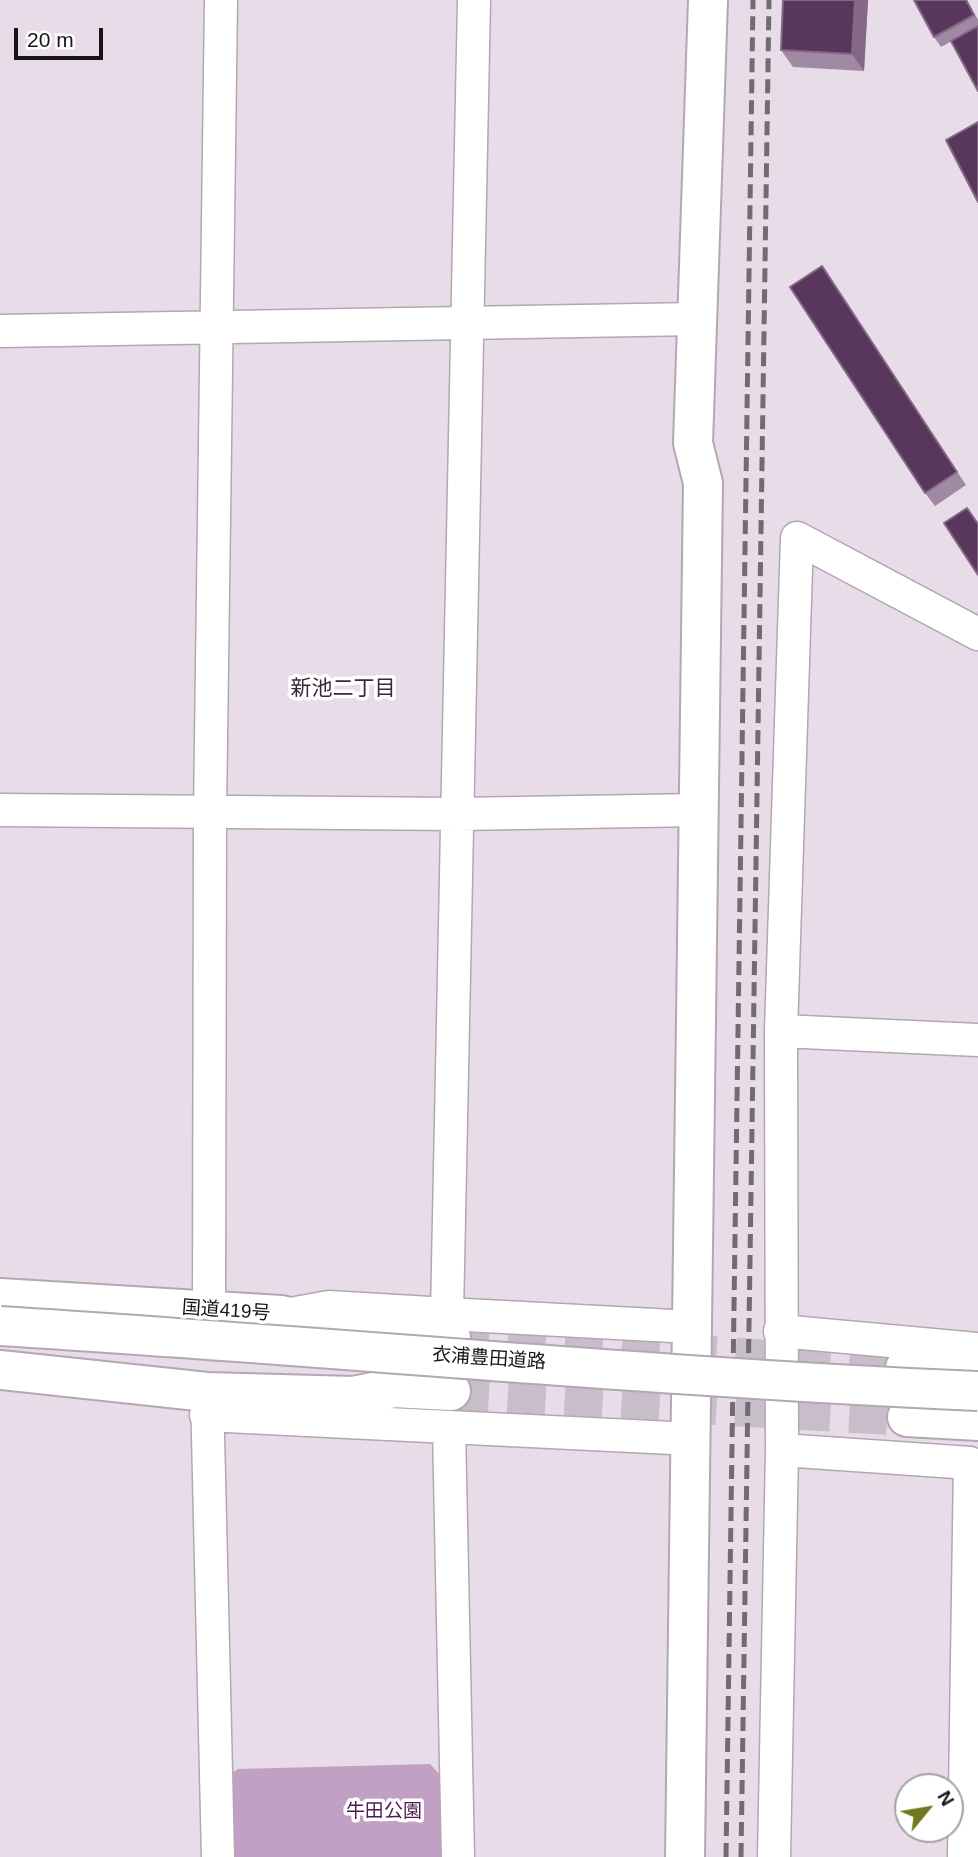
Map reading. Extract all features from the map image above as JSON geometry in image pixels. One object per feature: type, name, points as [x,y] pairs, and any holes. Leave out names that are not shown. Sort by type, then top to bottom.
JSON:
[{"type":"main road","points":[[685,1857],[703,483],[693,443],[708,0]]},
{"type":"main road","name":"国道419号","points":[[0,1298],[281,1315],[354,1331],[449,1326]]},
{"type":"main road","points":[[207,1404],[209,1310]]},
{"type":"main road","name":"衣浦豊田道路","points":[[0,1326],[268,1342],[842,1385],[978,1391]]},
{"type":"main road","name":"衣浦豊田道路","points":[[0,1352],[978,1412]]},
{"type":"main road","points":[[905,1368],[978,1372]]},
{"type":"main road","points":[[0,1370],[207,1404],[354,1396],[394,1388],[451,1391]]},
{"type":"main road","points":[[907,1417],[978,1421]]},
{"type":"street","points":[[209,1310],[210,813],[221,0]]},
{"type":"street","points":[[474,0],[449,1326],[692,1327]]},
{"type":"street","points":[[0,331],[696,318]]},
{"type":"street","points":[[774,1857],[782,1450],[781,1031],[797,538],[978,634]]},
{"type":"street","points":[[0,810],[459,814],[700,810]]},
{"type":"street","points":[[781,1031],[978,1040]]},
{"type":"street","points":[[780,1331],[978,1349]]},
{"type":"street","points":[[218,1857],[207,1404],[449,1429],[692,1439]]},
{"type":"street","points":[[449,1429],[458,1857]]},
{"type":"street","points":[[782,1450],[974,1461],[964,1857]]},
{"type":"green space","name":"牛田公園","points":[[430,1764],[443,1778],[446,1857],[230,1857],[227,1776],[238,1769]]},
{"type":"building","points":[[783,0],[855,0],[852,54],[781,50]]},
{"type":"building","points":[[914,0],[966,0],[974,15],[934,37]]},
{"type":"building","points":[[978,26],[978,91],[951,41]]},
{"type":"building","points":[[978,122],[978,202],[946,140]]},
{"type":"building","points":[[822,266],[957,472],[925,493],[790,287]]},
{"type":"building","points":[[967,508],[978,524],[978,575],[944,523]]},
{"type":"tunnel","points":[[451,1338],[905,1368]]},
{"type":"tunnel","points":[[451,1391],[907,1417]]},
{"type":"railway","points":[[726,1857],[753,0]]},
{"type":"railway","points":[[741,1857],[769,0]]},
{"type":"district","name":"新池二丁目","points":[[343,689]]}]
